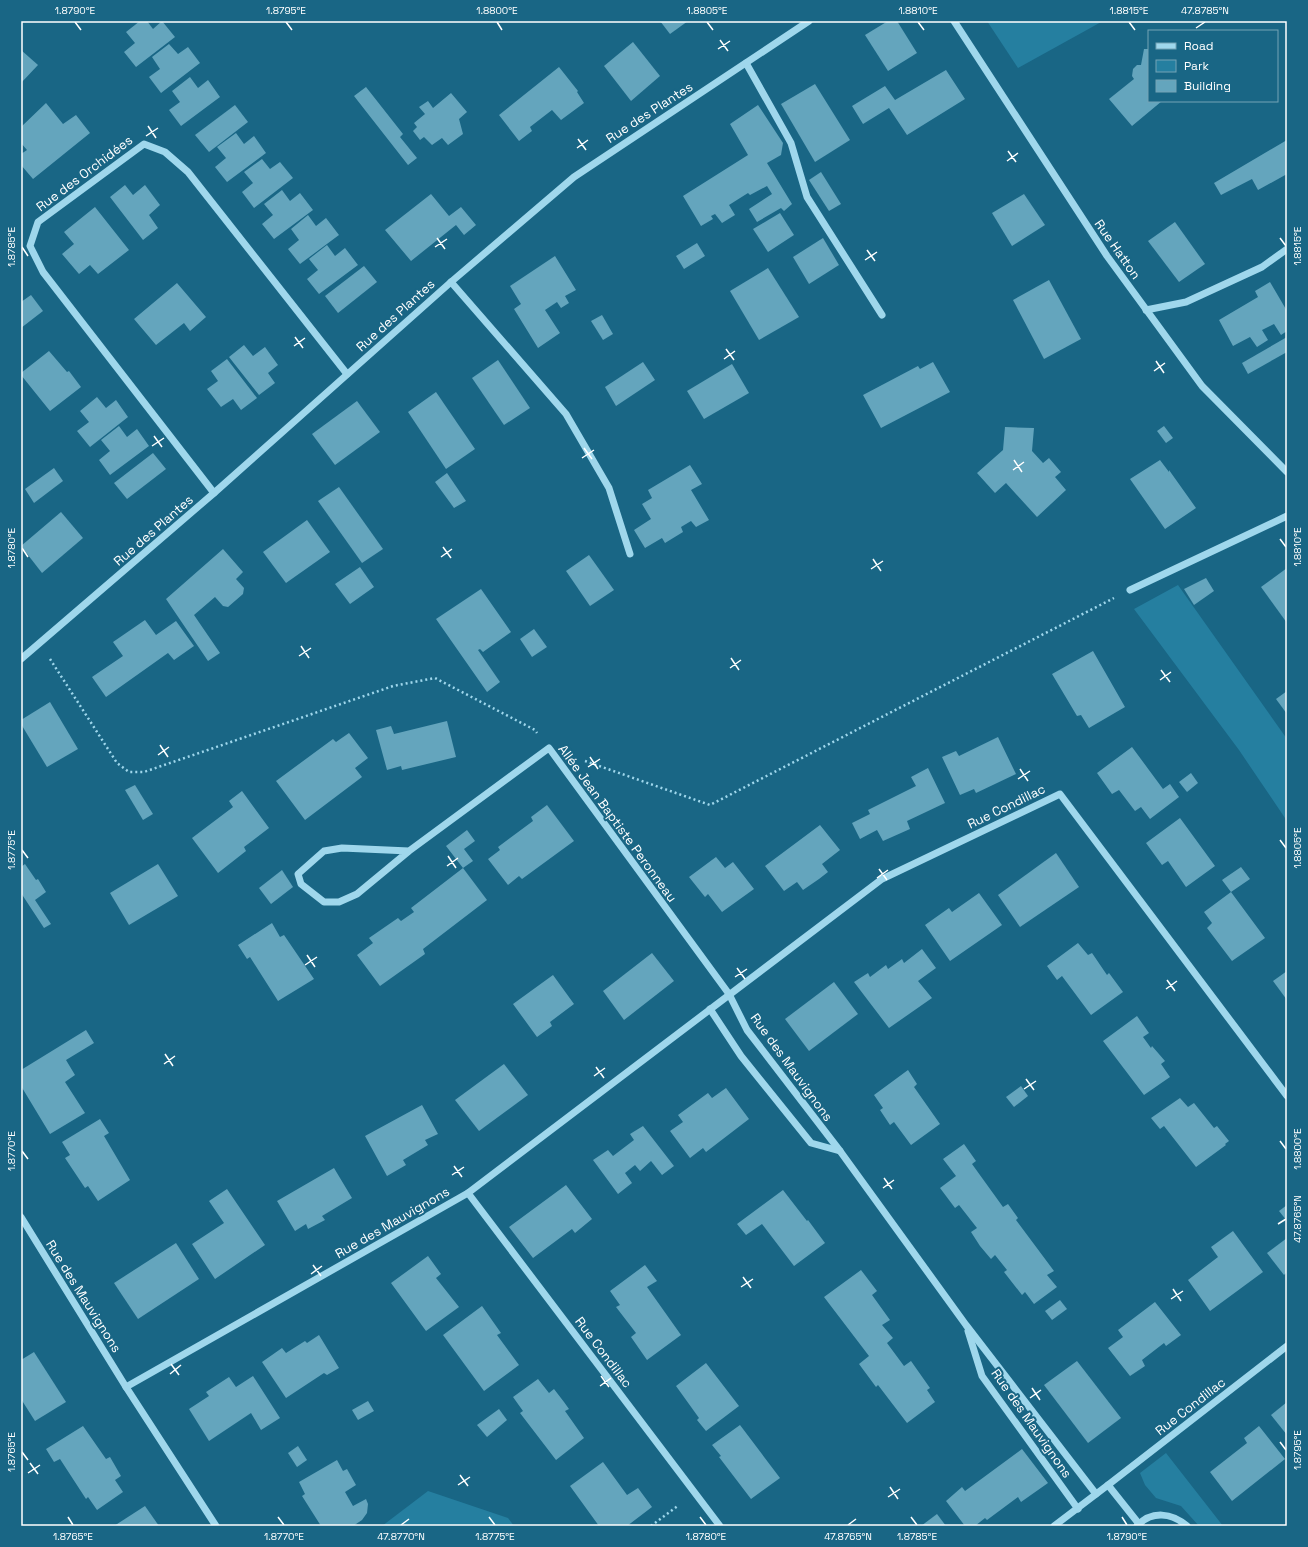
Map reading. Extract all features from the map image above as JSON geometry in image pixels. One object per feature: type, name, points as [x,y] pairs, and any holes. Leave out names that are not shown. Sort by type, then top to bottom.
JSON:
[{"type":"street","name":"Rue des Plantes","points":[[21,659],[214,493],[451,282],[574,177],[809,21]]},
{"type":"street","name":"Rue Hatton","points":[[954,21],[1107,256],[1202,386],[1287,472]]},
{"type":"street","points":[[746,63],[791,143],[807,197],[882,316]]},
{"type":"street","name":"Rue des Orchidées","points":[[214,493],[43,272],[30,246],[38,222],[144,144],[165,152],[188,172],[347,374]]},
{"type":"street","points":[[1146,310],[1186,302],[1262,268],[1287,249]]},
{"type":"street","points":[[451,282],[566,414],[609,488],[630,554]]},
{"type":"street","points":[[1130,590],[1287,516]]},
{"type":"street","name":"Allée Jean Baptiste Peronneau","points":[[409,851],[342,848],[324,851],[298,874],[301,884],[324,902],[339,902],[357,894],[409,851],[549,748],[729,994]]},
{"type":"street","name":"Rue Condillac","points":[[729,994],[882,879],[1060,794],[1287,1096]]},
{"type":"street","name":"Rue des Mauvignons","points":[[126,1387],[468,1193],[729,994],[747,1030],[840,1151],[966,1325],[1096,1494]]},
{"type":"street","points":[[710,1009],[742,1056],[811,1143],[840,1151]]},
{"type":"street","name":"Rue Condillac","points":[[468,1193],[696,1492],[720,1526]]},
{"type":"street","name":"Rue des Mauvignons","points":[[21,1217],[126,1387],[216,1526]]},
{"type":"street","name":"Rue des Mauvignons","points":[[966,1325],[982,1376],[1078,1509]]},
{"type":"street","name":"Rue Condillac","points":[[1054,1526],[1078,1509],[1287,1346]]},
{"type":"street","points":[[1108,1485],[1138,1525],[1148,1518],[1159,1515],[1170,1516],[1180,1520],[1187,1526]]},
{"type":"path","points":[[40,643],[117,763],[129,772],[144,772],[393,686],[435,678],[535,730],[549,748],[710,806],[1130,590]]},
{"type":"path","points":[[651,1526],[696,1492]]},
{"type":"green space","points":[[987,21],[1103,21],[1018,68]]},
{"type":"green space","points":[[1178,585],[1287,739],[1287,821],[1239,750],[1134,609]]},
{"type":"green space","points":[[1166,1453],[1223,1526],[1199,1526],[1181,1506],[1156,1498],[1145,1485],[1140,1473]]},
{"type":"green space","points":[[428,1491],[508,1518],[514,1526],[382,1526]]},
{"type":"building","points":[[140,21],[147,21],[153,29],[162,21],[175,37],[136,67],[124,52],[135,43],[126,32]]},
{"type":"building","points":[[660,21],[688,21],[670,34]]},
{"type":"building","points":[[888,21],[897,21],[917,53],[888,71],[865,35]]},
{"type":"building","points":[[633,42],[660,76],[631,101],[604,66]]},
{"type":"building","points":[[169,44],[178,54],[188,47],[200,63],[161,93],[149,77],[160,69],[152,57]]},
{"type":"building","points":[[1144,49],[1148,49],[1148,102],[1161,102],[1132,126],[1109,99],[1134,79],[1132,76],[1133,69],[1137,65],[1141,65]]},
{"type":"building","points":[[21,50],[38,65],[21,83]]},
{"type":"building","points":[[559,67],[578,91],[577,92],[584,103],[561,120],[552,110],[530,127],[532,131],[519,141],[499,115]]},
{"type":"building","points":[[946,70],[965,99],[907,135],[889,108],[863,124],[852,106],[885,86],[895,100]]},
{"type":"building","points":[[190,77],[198,88],[208,80],[220,97],[181,126],[169,110],[180,102],[172,91]]},
{"type":"building","points":[[815,84],[850,140],[815,162],[781,104]]},
{"type":"building","points":[[366,87],[403,134],[400,137],[417,158],[408,165],[354,96]]},
{"type":"building","points":[[451,93],[467,112],[459,119],[463,134],[448,145],[442,138],[432,145],[424,137],[420,140],[413,131],[417,127],[414,123],[425,114],[419,107],[428,101],[433,108]]},
{"type":"building","points":[[46,103],[63,124],[76,115],[90,133],[33,179],[21,165],[21,154],[27,150],[21,143],[21,127]]},
{"type":"building","points":[[235,105],[248,122],[209,152],[195,135]]},
{"type":"building","points":[[758,105],[783,143],[781,155],[767,163],[792,204],[784,211],[781,208],[757,222],[749,209],[772,194],[767,186],[750,195],[748,193],[729,205],[735,215],[722,223],[715,214],[711,216],[713,219],[701,226],[683,196],[748,155],[730,124]]},
{"type":"building","points":[[236,133],[244,144],[254,136],[266,153],[227,182],[215,167],[226,158],[217,147]]},
{"type":"building","points":[[1287,140],[1287,174],[1258,190],[1252,179],[1221,195],[1214,183]]},
{"type":"building","points":[[262,159],[270,169],[280,162],[293,178],[254,208],[242,192],[253,183],[244,172]]},
{"type":"building","points":[[821,172],[841,204],[829,211],[809,180]]},
{"type":"building","points":[[125,185],[133,195],[145,185],[160,205],[149,215],[158,228],[143,240],[110,197]]},
{"type":"building","points":[[282,190],[290,201],[300,193],[313,210],[274,239],[262,224],[273,215],[264,204]]},
{"type":"building","points":[[431,194],[449,216],[461,207],[476,225],[464,235],[456,225],[411,261],[385,230]]},
{"type":"building","points":[[1024,194],[1045,225],[1012,246],[992,213]]},
{"type":"building","points":[[95,207],[129,250],[98,274],[90,265],[79,274],[62,254],[74,244],[64,232]]},
{"type":"building","points":[[780,213],[794,235],[768,252],[753,229]]},
{"type":"building","points":[[308,215],[316,226],[326,218],[339,235],[300,264],[288,249],[299,240],[291,229]]},
{"type":"building","points":[[1175,222],[1205,264],[1179,282],[1148,241]]},
{"type":"building","points":[[823,238],[839,265],[809,284],[793,257]]},
{"type":"building","points":[[697,243],[705,256],[684,269],[676,256]]},
{"type":"building","points":[[327,245],[335,256],[345,248],[358,265],[319,294],[307,279],[318,270],[309,259]]},
{"type":"building","points":[[555,256],[576,290],[565,296],[569,303],[561,308],[557,302],[545,310],[560,333],[538,348],[514,309],[521,304],[510,286]]},
{"type":"building","points":[[364,266],[377,282],[338,313],[325,296]]},
{"type":"building","points":[[768,268],[799,317],[759,340],[730,291]]},
{"type":"building","points":[[1049,280],[1081,339],[1044,359],[1013,300]]},
{"type":"building","points":[[1270,282],[1287,311],[1287,331],[1281,335],[1274,324],[1262,330],[1268,340],[1257,347],[1250,337],[1233,346],[1219,320],[1258,297],[1255,291]]},
{"type":"building","points":[[177,283],[206,317],[190,331],[184,323],[156,345],[134,319]]},
{"type":"building","points":[[31,295],[43,311],[21,328],[21,302]]},
{"type":"building","points":[[602,315],[613,334],[603,340],[591,321]]},
{"type":"building","points":[[1287,337],[1287,352],[1248,374],[1242,363]]},
{"type":"building","points":[[244,345],[253,356],[265,347],[278,365],[268,373],[275,383],[259,395],[229,357]]},
{"type":"building","points":[[49,351],[67,372],[69,371],[81,387],[50,411],[21,375],[21,373]]},
{"type":"building","points":[[227,359],[257,398],[241,410],[233,399],[221,407],[207,389],[218,381],[211,371]]},
{"type":"building","points":[[498,360],[530,408],[504,425],[472,378]]},
{"type":"building","points":[[643,362],[655,380],[616,406],[605,387]]},
{"type":"building","points":[[933,362],[950,392],[881,428],[863,395],[918,366],[920,369]]},
{"type":"building","points":[[732,364],[749,393],[704,419],[687,391]]},
{"type":"building","points":[[436,392],[475,449],[446,469],[408,412]]},
{"type":"building","points":[[97,397],[106,408],[116,400],[128,417],[90,447],[77,431],[89,422],[80,411]]},
{"type":"building","points":[[357,401],[380,432],[335,465],[312,434]]},
{"type":"building","points":[[119,426],[127,437],[137,429],[149,446],[110,475],[99,460],[110,451],[101,440]]},
{"type":"building","points":[[1164,426],[1173,438],[1166,443],[1157,431]]},
{"type":"building","points":[[1005,427],[1034,428],[1032,451],[1043,463],[1049,458],[1061,472],[1055,477],[1066,490],[1037,517],[1006,483],[995,493],[977,473],[1003,450]]},
{"type":"building","points":[[153,453],[166,469],[127,499],[114,483]]},
{"type":"building","points":[[1160,460],[1196,508],[1165,529],[1130,479]]},
{"type":"building","points":[[690,465],[702,484],[691,490],[709,520],[696,527],[691,521],[681,527],[683,532],[665,543],[662,538],[645,548],[634,530],[651,519],[642,504],[652,498],[648,490]]},
{"type":"building","points":[[54,468],[63,481],[34,503],[25,489]]},
{"type":"building","points":[[447,473],[466,501],[454,508],[435,482]]},
{"type":"building","points":[[339,487],[383,549],[362,563],[318,501]]},
{"type":"building","points":[[61,512],[83,538],[42,573],[21,546]]},
{"type":"building","points":[[307,520],[330,552],[286,583],[263,552]]},
{"type":"building","points":[[223,549],[243,572],[236,579],[244,588],[243,594],[228,607],[223,606],[215,597],[194,615],[220,653],[208,661],[166,599]]},
{"type":"building","points":[[589,555],[614,590],[590,606],[566,571]]},
{"type":"building","points":[[360,567],[374,587],[350,604],[335,584]]},
{"type":"building","points":[[1287,568],[1287,623],[1261,587]]},
{"type":"building","points":[[1206,578],[1214,591],[1194,605],[1184,589]]},
{"type":"building","points":[[481,589],[511,632],[483,652],[480,649],[478,650],[500,682],[487,692],[436,619]]},
{"type":"building","points":[[145,620],[156,635],[176,621],[194,646],[174,660],[168,653],[106,697],[92,677],[123,656],[113,642]]},
{"type":"building","points":[[534,629],[547,647],[532,657],[520,639]]},
{"type":"building","points":[[1093,651],[1125,707],[1089,728],[1081,715],[1077,716],[1052,674]]},
{"type":"building","points":[[1287,691],[1287,714],[1276,699]]},
{"type":"building","points":[[50,702],[78,749],[47,767],[21,724],[21,720]]},
{"type":"building","points":[[447,721],[456,757],[402,770],[401,766],[387,770],[376,730],[391,726],[394,734]]},
{"type":"building","points":[[349,733],[368,758],[355,768],[362,777],[305,820],[276,781],[333,739],[336,742]]},
{"type":"building","points":[[998,737],[1016,774],[976,793],[974,789],[960,795],[942,757],[956,751],[959,756]]},
{"type":"building","points":[[1132,747],[1163,789],[1170,784],[1179,797],[1150,819],[1141,807],[1135,811],[1119,790],[1112,794],[1097,773]]},
{"type":"building","points":[[928,768],[945,803],[907,821],[910,829],[883,841],[877,830],[860,839],[852,823],[870,814],[868,810],[916,786],[911,777]]},
{"type":"building","points":[[1191,773],[1198,783],[1187,792],[1179,782]]},
{"type":"building","points":[[135,785],[153,814],[143,820],[125,790]]},
{"type":"building","points":[[242,791],[269,828],[244,847],[246,851],[218,873],[192,838],[233,807],[229,801]]},
{"type":"building","points":[[547,805],[574,841],[522,879],[519,876],[508,885],[488,859],[500,850],[498,847],[533,821],[531,817]]},
{"type":"building","points":[[1180,818],[1215,866],[1186,887],[1168,861],[1162,865],[1146,843]]},
{"type":"building","points":[[820,825],[840,850],[822,864],[828,872],[803,890],[797,882],[784,891],[765,866]]},
{"type":"building","points":[[467,830],[475,841],[464,849],[473,861],[463,868],[446,846]]},
{"type":"building","points":[[1056,853],[1079,887],[1020,927],[998,895]]},
{"type":"building","points":[[716,857],[725,868],[733,862],[754,889],[722,912],[708,894],[705,897],[689,877]]},
{"type":"building","points":[[25,864],[36,880],[38,879],[46,892],[35,900],[51,924],[44,928],[21,893],[21,867]]},
{"type":"building","points":[[158,864],[178,896],[129,925],[110,893]]},
{"type":"building","points":[[1241,867],[1250,879],[1231,892],[1222,880]]},
{"type":"building","points":[[463,868],[487,900],[423,949],[425,954],[380,986],[357,955],[373,943],[369,938],[398,918],[401,921],[414,912],[411,908]]},
{"type":"building","points":[[282,870],[293,887],[271,904],[259,888]]},
{"type":"building","points":[[1231,892],[1265,938],[1232,961],[1207,928],[1212,923],[1204,912]]},
{"type":"building","points":[[979,893],[1002,925],[950,961],[925,925],[949,908],[952,912]]},
{"type":"building","points":[[272,923],[280,937],[284,935],[314,979],[278,1001],[250,957],[247,959],[238,945]]},
{"type":"building","points":[[1078,943],[1088,955],[1092,953],[1107,975],[1109,973],[1123,992],[1091,1015],[1062,976],[1057,980],[1047,966]]},
{"type":"building","points":[[922,949],[936,968],[918,981],[932,998],[889,1028],[854,982],[868,973],[870,977],[886,965],[888,969],[902,959],[904,963]]},
{"type":"building","points":[[652,953],[674,981],[624,1020],[603,991]]},
{"type":"building","points":[[1287,971],[1287,1000],[1273,981]]},
{"type":"building","points":[[553,975],[574,1004],[550,1022],[552,1026],[537,1037],[513,1004]]},
{"type":"building","points":[[834,982],[858,1014],[809,1051],[785,1019]]},
{"type":"building","points":[[1137,1016],[1149,1033],[1143,1037],[1151,1048],[1152,1046],[1165,1061],[1161,1064],[1170,1077],[1144,1095],[1103,1041]]},
{"type":"building","points":[[86,1030],[94,1043],[66,1060],[75,1075],[65,1082],[85,1113],[50,1134],[21,1086],[21,1070]]},
{"type":"building","points":[[504,1064],[528,1095],[479,1131],[455,1100]]},
{"type":"building","points":[[908,1070],[917,1084],[914,1087],[940,1124],[911,1145],[894,1122],[890,1125],[880,1110],[883,1108],[874,1095]]},
{"type":"building","points":[[1021,1086],[1028,1096],[1014,1107],[1006,1097]]},
{"type":"building","points":[[726,1088],[749,1119],[706,1152],[703,1148],[690,1158],[670,1131],[683,1122],[678,1115],[708,1093],[712,1098]]},
{"type":"building","points":[[1180,1098],[1188,1107],[1194,1103],[1214,1128],[1217,1126],[1229,1141],[1225,1144],[1226,1145],[1196,1167],[1164,1126],[1160,1129],[1151,1118]]},
{"type":"building","points":[[422,1105],[438,1134],[425,1140],[428,1145],[403,1160],[406,1165],[387,1176],[365,1136]]},
{"type":"building","points":[[100,1119],[109,1133],[104,1136],[130,1180],[98,1201],[88,1186],[85,1188],[65,1158],[70,1155],[62,1142]]},
{"type":"building","points":[[643,1126],[674,1166],[662,1175],[651,1161],[640,1171],[635,1165],[625,1173],[632,1183],[618,1194],[593,1160],[608,1150],[613,1156],[634,1140],[630,1134]]},
{"type":"building","points":[[964,1144],[976,1161],[972,1164],[1003,1207],[1008,1204],[1018,1218],[1016,1220],[1054,1271],[1047,1275],[1057,1287],[1034,1304],[1025,1292],[1022,1295],[1004,1272],[1007,1270],[995,1255],[991,1259],[980,1246],[971,1232],[977,1228],[959,1205],[955,1208],[940,1188],[956,1176],[943,1159]]},
{"type":"building","points":[[334,1168],[352,1198],[322,1216],[325,1220],[308,1229],[306,1224],[295,1231],[277,1201]]},
{"type":"building","points":[[566,1185],[592,1219],[575,1233],[572,1229],[533,1258],[509,1227]]},
{"type":"building","points":[[227,1189],[265,1245],[215,1279],[192,1244],[224,1223],[209,1201]]},
{"type":"building","points":[[783,1190],[825,1243],[794,1266],[762,1224],[746,1235],[737,1224]]},
{"type":"building","points":[[1287,1205],[1287,1221],[1279,1211]]},
{"type":"building","points":[[1233,1231],[1263,1272],[1210,1311],[1188,1280],[1218,1257],[1211,1247]]},
{"type":"building","points":[[1287,1238],[1287,1272],[1284,1275],[1267,1253]]},
{"type":"building","points":[[176,1243],[199,1279],[138,1319],[114,1283]]},
{"type":"building","points":[[428,1256],[441,1274],[436,1278],[459,1307],[426,1331],[391,1283]]},
{"type":"building","points":[[645,1265],[657,1281],[647,1287],[681,1335],[647,1360],[631,1337],[636,1333],[616,1307],[620,1305],[610,1291]]},
{"type":"building","points":[[861,1270],[877,1291],[872,1295],[890,1320],[882,1325],[893,1338],[887,1343],[904,1366],[911,1361],[930,1388],[927,1390],[935,1402],[907,1423],[878,1385],[876,1387],[859,1364],[869,1356],[824,1297]]},
{"type":"building","points":[[1060,1300],[1067,1309],[1052,1320],[1045,1311]]},
{"type":"building","points":[[1155,1302],[1181,1335],[1166,1346],[1164,1343],[1142,1360],[1145,1366],[1130,1376],[1108,1348],[1123,1337],[1118,1330]]},
{"type":"building","points":[[482,1306],[501,1333],[497,1335],[519,1365],[484,1391],[443,1335]]},
{"type":"building","points":[[319,1335],[339,1368],[327,1375],[324,1373],[286,1398],[262,1362],[282,1348],[286,1353],[305,1341],[307,1343]]},
{"type":"building","points":[[34,1352],[66,1402],[35,1421],[21,1399],[21,1360]]},
{"type":"building","points":[[1077,1361],[1121,1418],[1088,1443],[1044,1385]]},
{"type":"building","points":[[706,1363],[739,1406],[706,1431],[697,1420],[699,1418],[676,1386]]},
{"type":"building","points":[[253,1376],[280,1418],[261,1430],[251,1413],[209,1441],[189,1409],[209,1396],[206,1392],[229,1377],[236,1387]]},
{"type":"building","points":[[538,1379],[549,1393],[554,1389],[569,1409],[565,1411],[584,1438],[556,1460],[520,1413],[523,1411],[513,1397]]},
{"type":"building","points":[[368,1401],[374,1411],[358,1420],[352,1410]]},
{"type":"building","points":[[1287,1402],[1287,1435],[1271,1415]]},
{"type":"building","points":[[499,1409],[507,1420],[487,1437],[477,1425]]},
{"type":"building","points":[[740,1425],[780,1478],[751,1499],[719,1457],[721,1456],[712,1445]]},
{"type":"building","points":[[83,1426],[106,1459],[110,1457],[121,1476],[115,1480],[123,1492],[97,1510],[88,1497],[86,1499],[60,1459],[54,1462],[46,1449]]},
{"type":"building","points":[[1259,1426],[1285,1459],[1232,1501],[1210,1472],[1247,1443],[1244,1438]]},
{"type":"building","points":[[298,1446],[307,1460],[297,1467],[288,1453]]},
{"type":"building","points":[[1022,1449],[1048,1483],[1021,1502],[1018,1497],[987,1520],[985,1518],[975,1526],[965,1526],[946,1501],[962,1487],[965,1491]]},
{"type":"building","points":[[337,1460],[343,1471],[347,1469],[356,1485],[345,1492],[353,1506],[366,1499],[368,1504],[367,1513],[362,1520],[353,1526],[321,1526],[302,1496],[305,1494],[299,1482]]},
{"type":"building","points":[[603,1462],[627,1495],[638,1488],[652,1507],[627,1526],[599,1526],[570,1486]]},
{"type":"building","points":[[145,1506],[159,1526],[114,1526]]},
{"type":"building","points":[[937,1514],[946,1526],[921,1526]]}]
